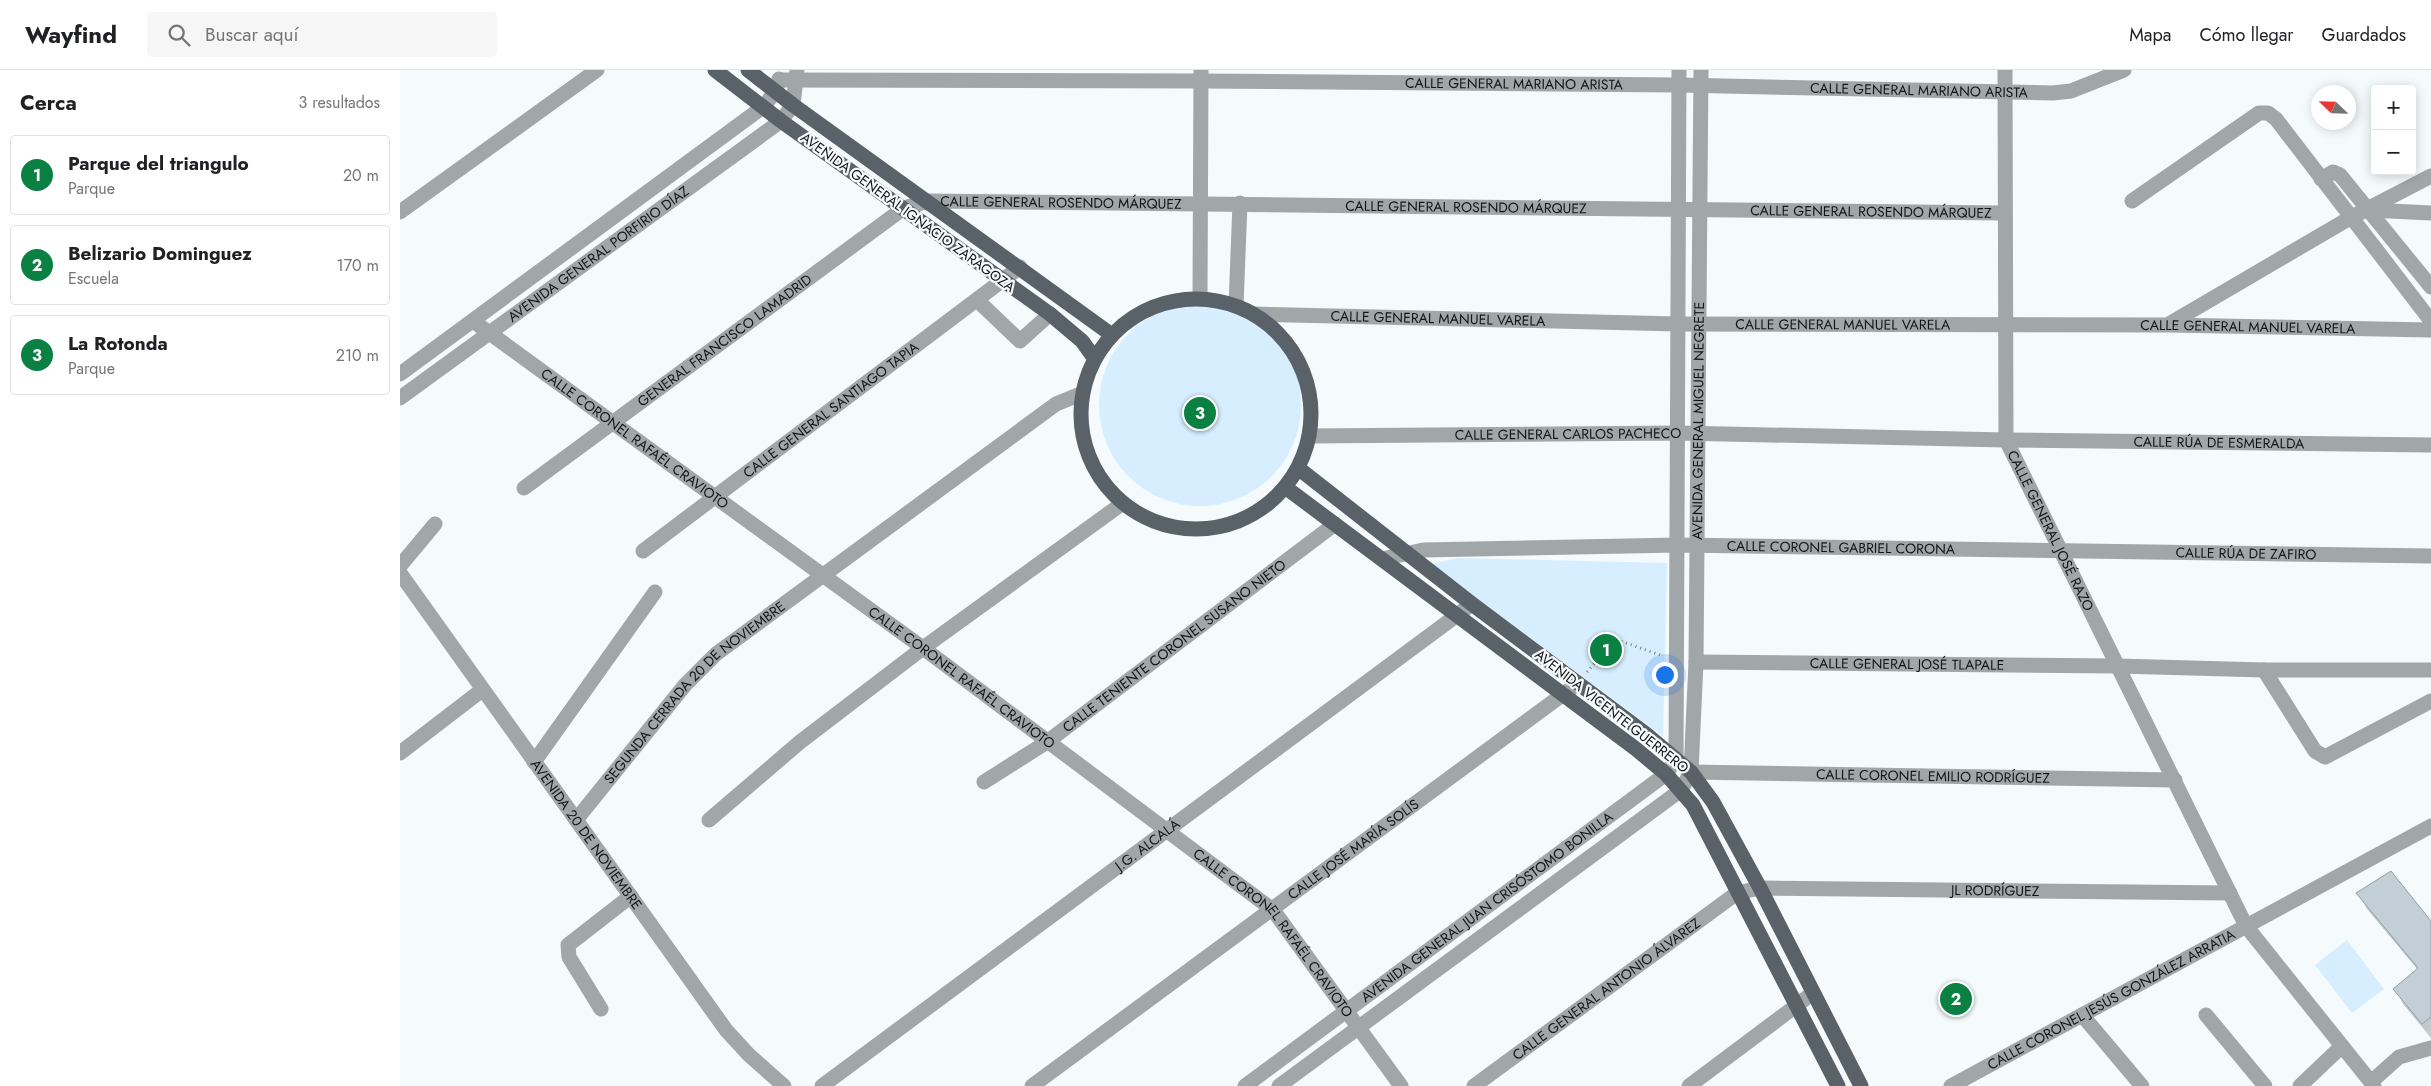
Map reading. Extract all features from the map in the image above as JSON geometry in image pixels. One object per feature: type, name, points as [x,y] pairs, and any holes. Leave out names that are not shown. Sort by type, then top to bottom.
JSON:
[{"type":"main road","name":"AVENIDA GENERAL IGNACIO ZARAGOZA","points":[[715,70],[781,121],[1050,314],[1082,341],[1095,359]]},
{"type":"main road","name":"AVENIDA GENERAL IGNACIO ZARAGOZA","points":[[748,70],[778,80],[793,105],[929,201],[1112,335]]},
{"type":"main road","points":[[1200,298],[1236,306],[1254,314],[1277,331],[1295,353],[1303,370],[1312,407],[1309,436],[1298,468],[1285,487],[1263,508],[1243,518],[1207,529],[1177,528],[1148,519],[1123,503],[1106,485],[1084,442],[1081,417],[1083,393],[1095,359],[1112,335],[1131,319],[1152,307],[1175,300],[1200,298]]},
{"type":"main road","name":"AVENIDA VICENTE GUERRERO","points":[[1298,468],[1472,604],[1646,734],[1691,772],[1713,802],[1760,888],[1861,1086]]},
{"type":"main road","name":"AVENIDA VICENTE GUERRERO","points":[[1285,487],[1636,749],[1666,774],[1681,790],[1693,805],[1838,1086]]},
{"type":"street","points":[[400,212],[597,70]]},
{"type":"street","name":"AVENIDA GENERAL MIGUEL NEGRETE","points":[[1691,772],[1696,662],[1698,546],[1701,70]]},
{"type":"street","name":"CALLE GENERAL JOSÉ RAZO","points":[[2005,70],[2006,440],[2246,926],[2373,1084]]},
{"type":"street","name":"CALLE GENERAL MARIANO ARISTA","points":[[778,80],[797,75],[1679,78],[1701,85],[2053,93],[2071,90],[2124,70]]},
{"type":"street","points":[[793,105],[797,75]]},
{"type":"street","points":[[1200,298],[1201,75]]},
{"type":"street","name":"AVENIDA GENERAL MIGUEL NEGRETE","points":[[1676,759],[1679,433],[1679,78]]},
{"type":"street","name":"AVENIDA GENERAL PORFIRIO DÍAZ","points":[[400,374],[763,107],[778,80]]},
{"type":"street","name":"AVENIDA GENERAL PORFIRIO DÍAZ","points":[[400,398],[781,121],[793,105]]},
{"type":"street","points":[[2132,200],[2259,113],[2268,113],[2276,120],[2431,321]]},
{"type":"street","points":[[2321,179],[2332,172],[2340,175],[2431,287]]},
{"type":"street","points":[[2168,325],[2350,218],[2369,210],[2431,176]]},
{"type":"street","name":"CALLE GENERAL ROSENDO MÁRQUEZ","points":[[929,201],[1200,202],[2004,213]]},
{"type":"street","name":"GENERAL FRANCISCO LAMADRID","points":[[524,488],[904,208],[929,201]]},
{"type":"street","points":[[1236,306],[1240,203]]},
{"type":"street","points":[[2369,210],[2431,213]]},
{"type":"street","name":"CALLE GENERAL SANTIAGO TAPIA","points":[[643,551],[1020,267]]},
{"type":"street","points":[[977,300],[1020,341],[1050,314]]},
{"type":"street","name":"CALLE GENERAL MANUEL VARELA","points":[[1254,314],[1678,324],[2168,325],[2431,330]]},
{"type":"street","name":"CALLE CORONEL RAFAÉL CRAVIOTO","points":[[473,321],[923,648],[1166,832],[1273,910],[1401,1086]]},
{"type":"street","name":"SEGUNDA CERRADA 20 DE NOVIEMBRE","points":[[576,820],[698,670],[716,654],[1056,404],[1083,393]]},
{"type":"street","name":"CALLE GENERAL CARLOS PACHECO","points":[[1309,436],[1699,433],[2006,440]]},
{"type":"street","name":"CALLE RÚA DE ESMERALDA","points":[[2006,440],[2431,445]]},
{"type":"street","points":[[709,820],[800,742],[923,648],[1123,503]]},
{"type":"street","points":[[400,566],[435,524]]},
{"type":"street","name":"CALLE TENIENTE CORONEL SUSANO NIETO","points":[[984,782],[1047,742],[1335,524]]},
{"type":"street","name":"CALLE CORONEL GABRIEL CORONA","points":[[1382,559],[1407,552],[1678,545],[2060,551]]},
{"type":"street","name":"CALLE RÚA DE ZAFIRO","points":[[2060,551],[2431,556]]},
{"type":"street","name":"AVENIDA 20 DE NOVIEMBRE","points":[[402,580],[726,1030],[749,1055],[784,1086]]},
{"type":"street","points":[[534,762],[655,592]]},
{"type":"street","name":"J.G. ALCALÁ","points":[[822,1086],[1472,604]]},
{"type":"street","name":"CALLE GENERAL JOSÉ TLAPALE","points":[[1696,662],[2118,666],[2264,670],[2431,670]]},
{"type":"street","points":[[2264,670],[2319,756],[2325,757],[2431,701]]},
{"type":"street","name":"CALLE JOSÉ MARÍA SOLÍS","points":[[1032,1086],[1578,684]]},
{"type":"street","points":[[400,753],[482,690]]},
{"type":"street","name":"AVENIDA GENERAL JUAN CRISÓSTOMO BONILLA","points":[[1245,1086],[1666,774],[1676,759]]},
{"type":"street","name":"AVENIDA GENERAL JUAN CRISÓSTOMO BONILLA","points":[[1279,1086],[1359,1029],[1681,790],[1691,772]]},
{"type":"street","name":"CALLE CORONEL EMILIO RODRÍGUEZ","points":[[1691,772],[2175,780]]},
{"type":"street","name":"CALLE CORONEL JESÚS GONZÁLEZ ARRATIA","points":[[1951,1086],[2430,828]]},
{"type":"street","name":"JL RODRÍGUEZ","points":[[1737,893],[1760,888],[2230,894]]},
{"type":"street","name":"CALLE GENERAL ANTONIO ÁLVAREZ","points":[[1474,1086],[1737,893]]},
{"type":"street","points":[[601,1009],[569,957],[568,945],[631,896]]},
{"type":"street","points":[[1689,1086],[1813,993]]},
{"type":"street","points":[[2082,1015],[2142,1086]]},
{"type":"street","points":[[2206,1015],[2265,1086]]},
{"type":"street","points":[[2300,1086],[2342,1046]]},
{"type":"street","points":[[2373,1084],[2399,1057],[2431,1048]]},
{"type":"path","points":[[1578,684],[1615,639],[1676,660]]},
{"type":"shaded area","points":[[1190,304],[1210,304],[1229,308],[1248,316],[1264,327],[1278,341],[1289,357],[1297,376],[1301,405],[1297,434],[1289,453],[1278,469],[1264,483],[1248,494],[1229,502],[1210,506],[1190,506],[1171,502],[1152,494],[1136,483],[1122,469],[1111,453],[1103,434],[1099,415],[1099,395],[1103,376],[1111,357],[1122,341],[1136,327],[1152,316],[1171,308]]},
{"type":"shaded area","points":[[1457,558],[1667,563],[1663,736],[1431,564]]},
{"type":"shaded area","points":[[2347,940],[2384,989],[2352,1013],[2315,965]]},
{"type":"building","points":[[2391,871],[2431,921],[2431,1017],[2422,1024],[2393,989],[2418,968],[2356,893]]},
{"type":"place","name":"La Rotonda","points":[[1200,413]]},
{"type":"place","name":"Parque del triangulo","points":[[1606,650]]},
{"type":"place","name":"Belizario Dominguez","points":[[1956,999]]}]
